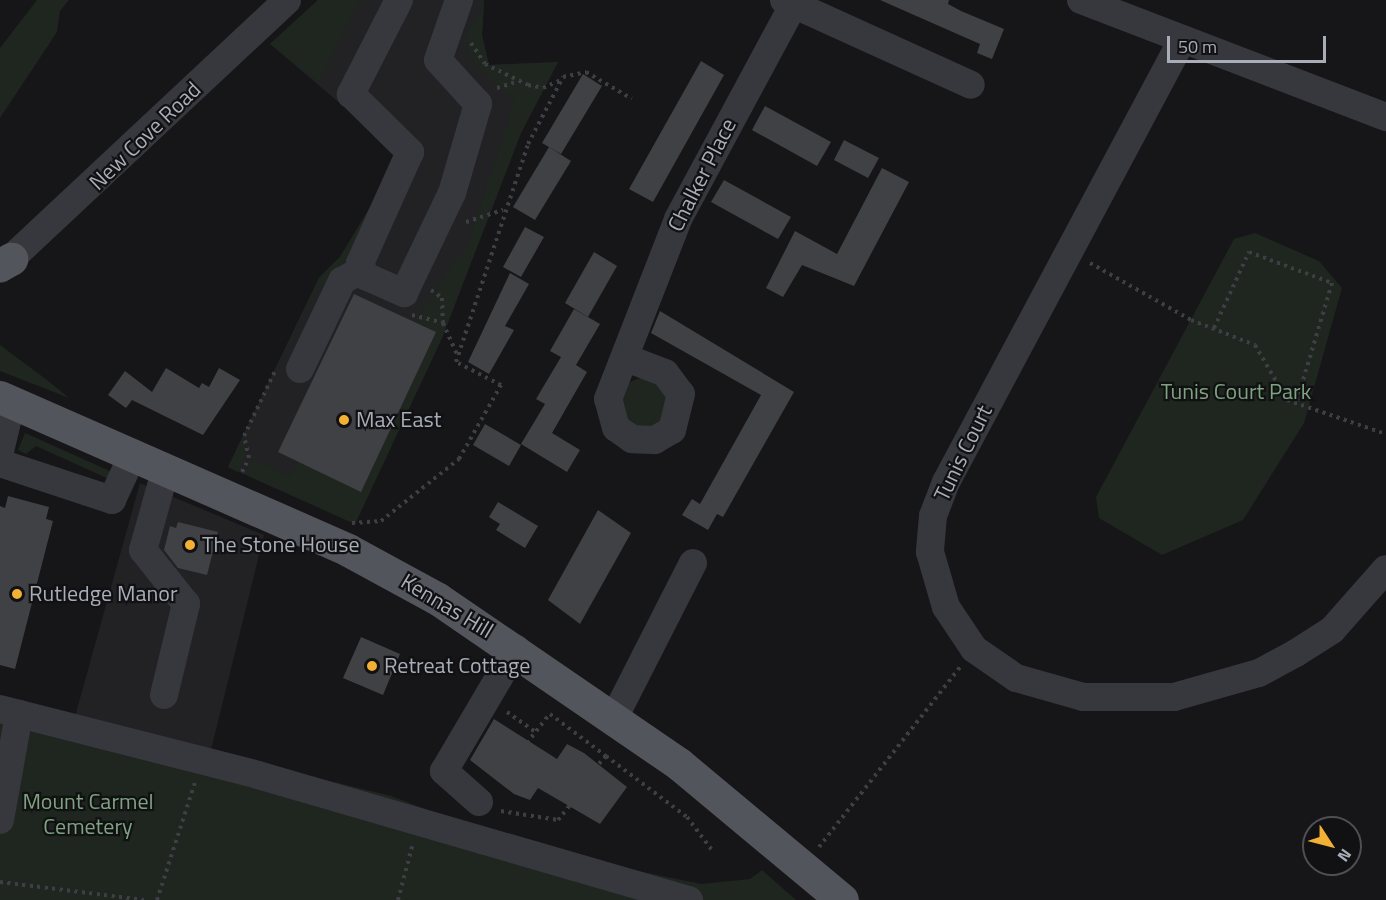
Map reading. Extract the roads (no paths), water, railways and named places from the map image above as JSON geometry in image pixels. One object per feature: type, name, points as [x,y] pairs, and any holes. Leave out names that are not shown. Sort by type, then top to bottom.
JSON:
[{"type":"main road","name":"Kennas Hill","points":[[6,399],[358,555],[516,649],[679,764],[780,851],[842,900]]},
{"type":"main road","points":[[780,851],[811,900]]},
{"type":"street","name":"New Cove Road","points":[[4,264],[287,0]]},
{"type":"street","points":[[291,371],[342,280],[361,270],[410,152],[351,94],[399,0]]},
{"type":"street","points":[[1081,0],[1181,42],[1386,117]]},
{"type":"street","points":[[791,1],[970,85]]},
{"type":"street","name":"Chalker Place","points":[[626,358],[678,219],[791,1]]},
{"type":"street","points":[[361,270],[404,293],[437,224],[478,104],[438,60],[457,8]]},
{"type":"street","name":"Tunis Court","points":[[1181,42],[959,455],[933,516],[930,552],[936,580],[959,632],[974,650],[1016,678],[1050,691],[1083,698],[1174,697],[1259,673],[1296,653],[1332,630],[1386,570]]},
{"type":"street","points":[[0,451],[6,399]]},
{"type":"street","points":[[0,463],[112,500],[133,454]]},
{"type":"street","points":[[164,695],[186,604],[152,567],[174,472]]},
{"type":"street","points":[[614,718],[693,562]]},
{"type":"street","points":[[479,802],[444,771],[516,649]]},
{"type":"street","points":[[0,820],[10,712],[201,761],[689,900]]},
{"type":"place","name":"Max East","points":[[344,420]]},
{"type":"place","name":"The Stone House","points":[[190,545]]},
{"type":"place","name":"Rutledge Manor","points":[[17,594]]},
{"type":"place","name":"Retreat Cottage","points":[[372,666]]},
{"type":"park label","name":"Tunis Court Park","points":[[1236,392]]},
{"type":"park label","name":"Mount Carmel Cemetery","points":[[88,814]]}]
